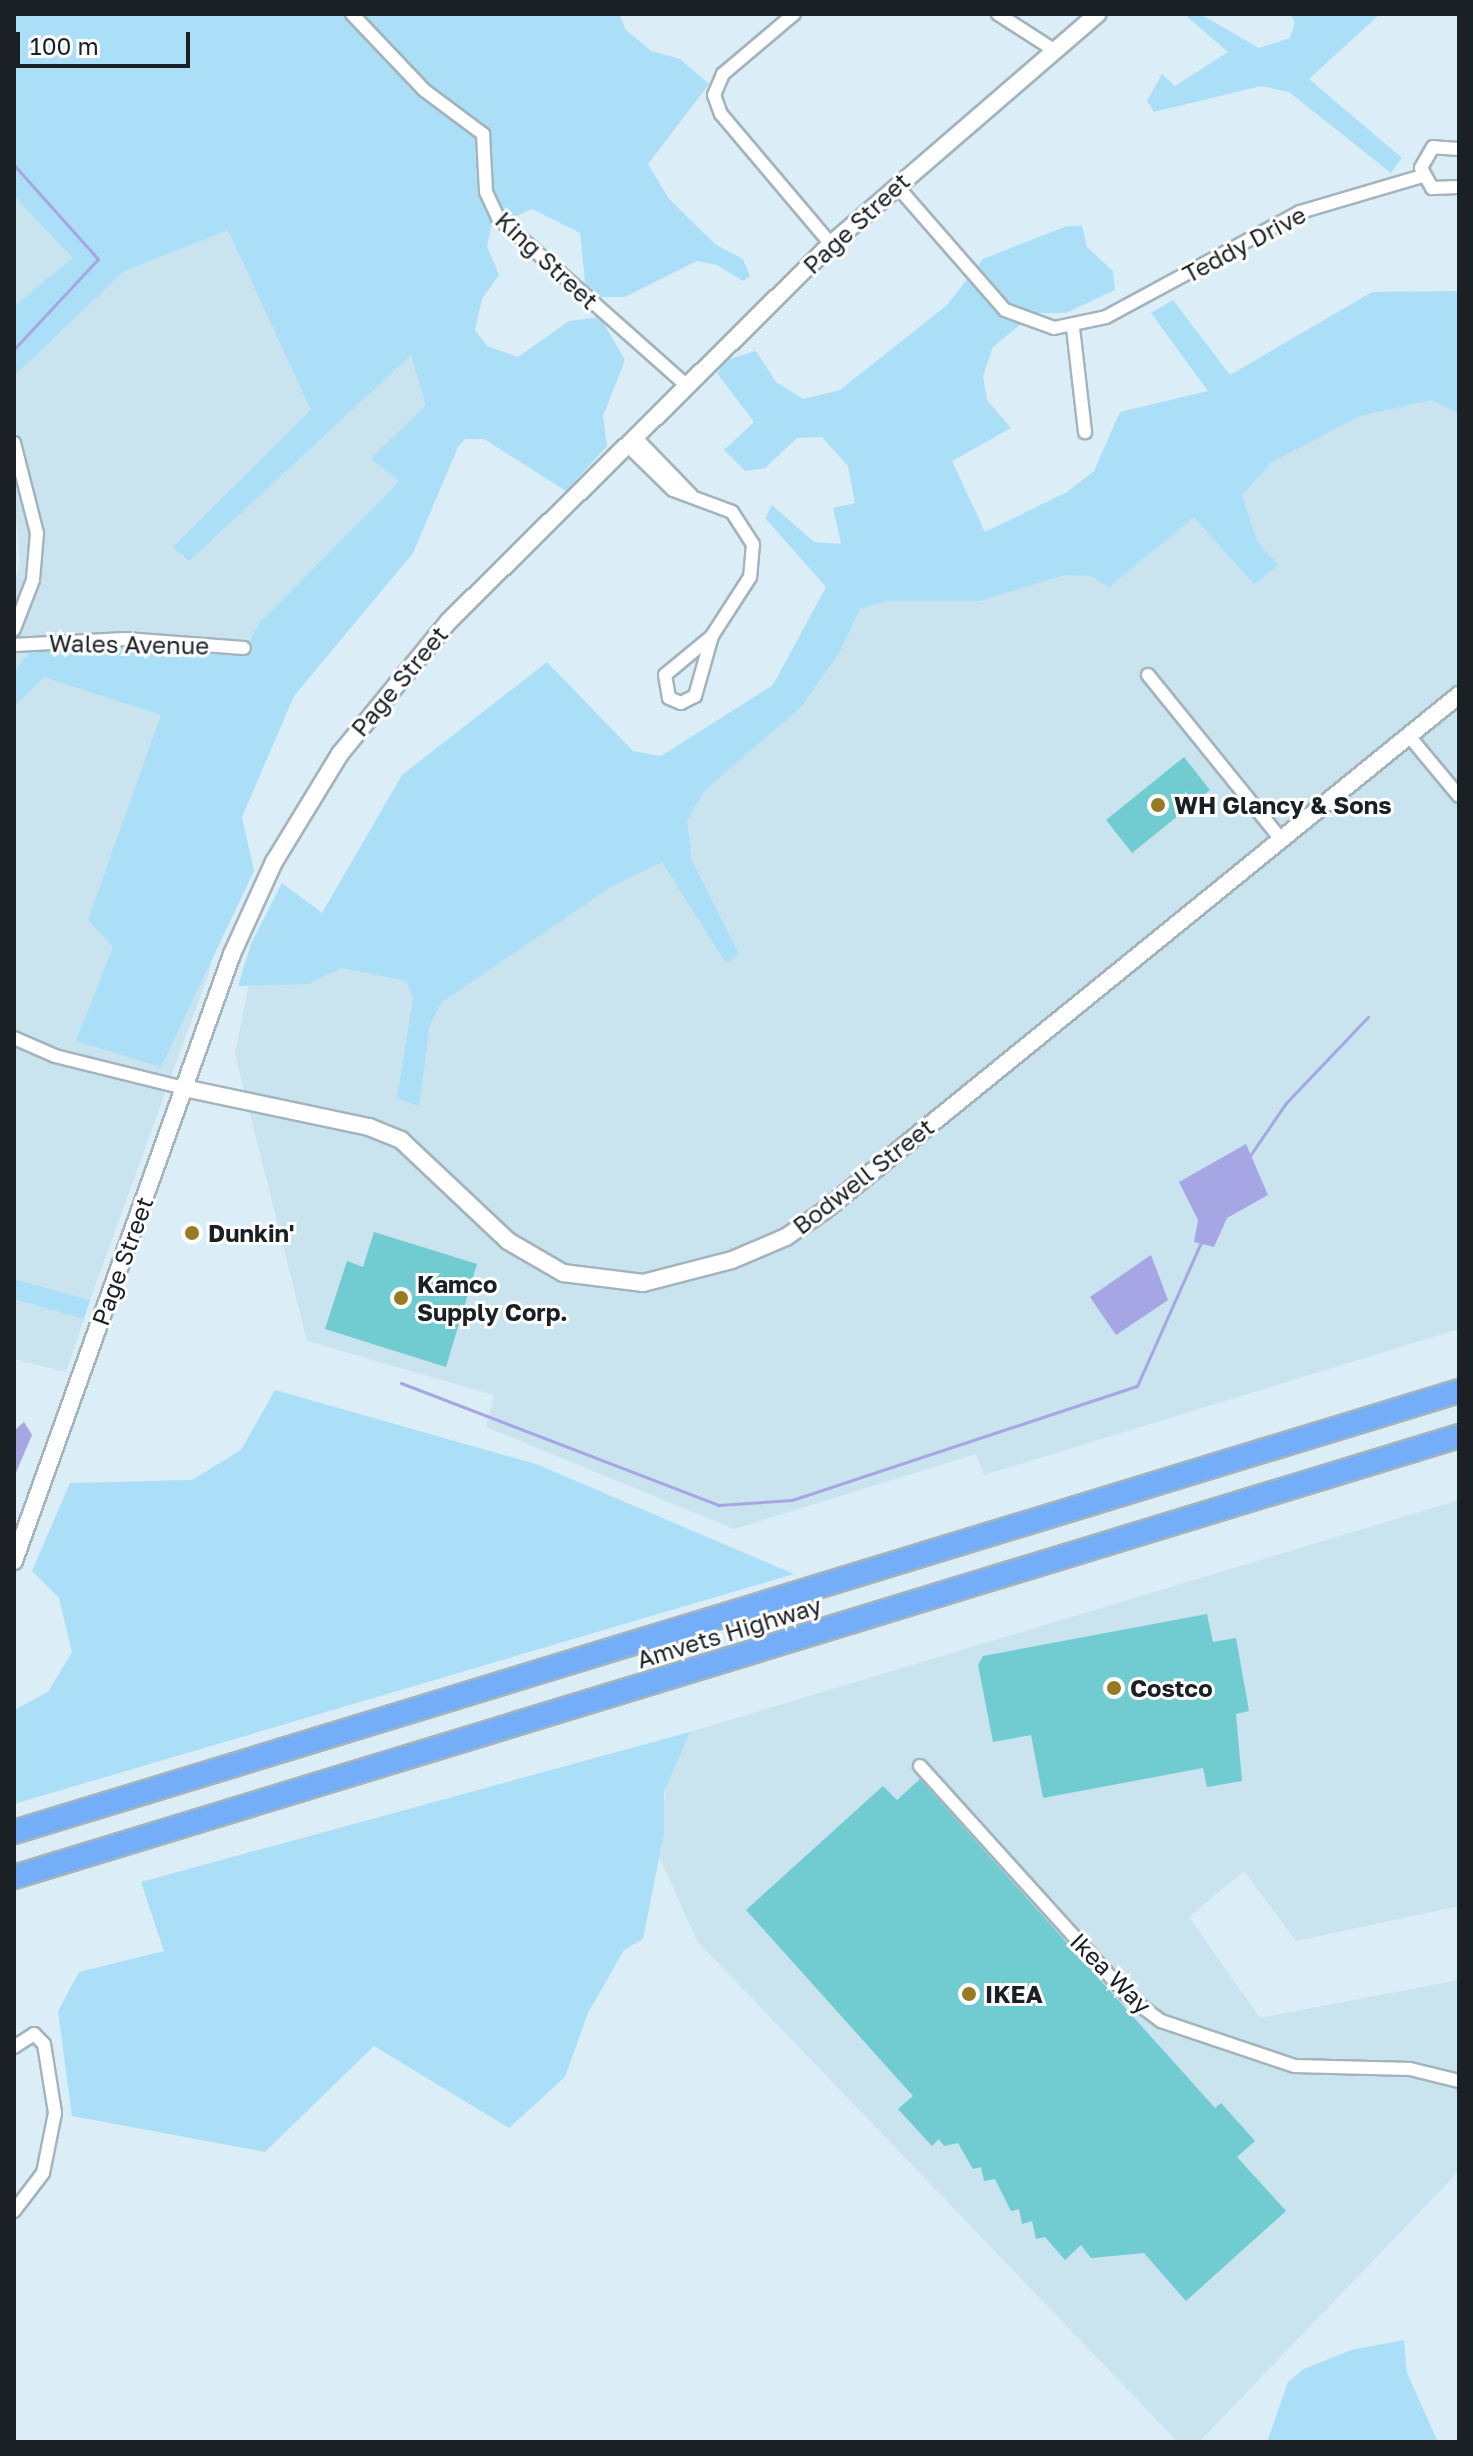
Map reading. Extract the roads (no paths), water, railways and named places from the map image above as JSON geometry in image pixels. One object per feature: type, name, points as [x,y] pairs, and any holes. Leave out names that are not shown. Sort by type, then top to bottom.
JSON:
[{"type":"highway","name":"Amvets Highway","points":[[14,1832],[1459,1391]]},
{"type":"highway","name":"Amvets Highway","points":[[14,1877],[1459,1436]]},
{"type":"main road","name":"Page Street","points":[[14,1561],[184,1088],[257,897],[340,754],[425,646],[831,244],[1097,14]]},
{"type":"main road","name":"Bodwell Street","points":[[184,1088],[369,1127],[401,1140],[508,1241],[553,1269],[615,1283],[668,1279],[762,1250],[808,1223],[1459,695]]},
{"type":"street","name":"King Street","points":[[352,14],[424,90],[483,134],[486,192],[498,218],[687,386]]},
{"type":"street","points":[[794,14],[723,74],[714,95],[721,114],[831,244]]},
{"type":"street","points":[[998,14],[1054,50]]},
{"type":"street","points":[[1459,149],[1433,147],[1423,159],[1422,176],[1440,192],[1459,187]]},
{"type":"street","name":"Teddy Drive","points":[[1073,328],[1106,317],[1300,212],[1422,176]]},
{"type":"street","points":[[896,185],[1005,310],[1039,326],[1073,328],[1085,432]]},
{"type":"street","points":[[631,441],[669,488],[732,512],[753,544],[750,577],[712,636],[702,676],[691,700],[669,698],[663,679],[712,636]]},
{"type":"street","points":[[14,443],[37,533],[33,580],[14,629]]},
{"type":"street","name":"Wales Avenue","points":[[14,645],[125,639],[244,648]]},
{"type":"street","points":[[683,659],[698,662],[702,676]]},
{"type":"street","points":[[1148,675],[1281,839]]},
{"type":"street","points":[[1409,736],[1459,796]]},
{"type":"street","points":[[14,1038],[55,1056],[184,1088]]},
{"type":"street","name":"Ikea Way","points":[[920,1766],[1129,1997],[1161,2021],[1295,2066],[1410,2069],[1459,2081]]},
{"type":"street","points":[[14,2047],[27,2035],[40,2037],[47,2051],[55,2113],[43,2173],[14,2211]]},
{"type":"waterway","points":[[14,165],[98,259],[14,349]]},
{"type":"waterway","points":[[1249,1157],[1286,1103],[1368,1017]]},
{"type":"waterway","points":[[401,1383],[718,1505],[792,1500],[1137,1386],[1202,1240]]},
{"type":"place","name":"WH Glancy & Sons","points":[[1158,805]]},
{"type":"place","name":"Dunkin'","points":[[192,1233]]},
{"type":"place","name":"Kamco Supply Corp.","points":[[401,1298]]},
{"type":"place","name":"Costco","points":[[1114,1688]]},
{"type":"place","name":"IKEA","points":[[969,1994]]}]
